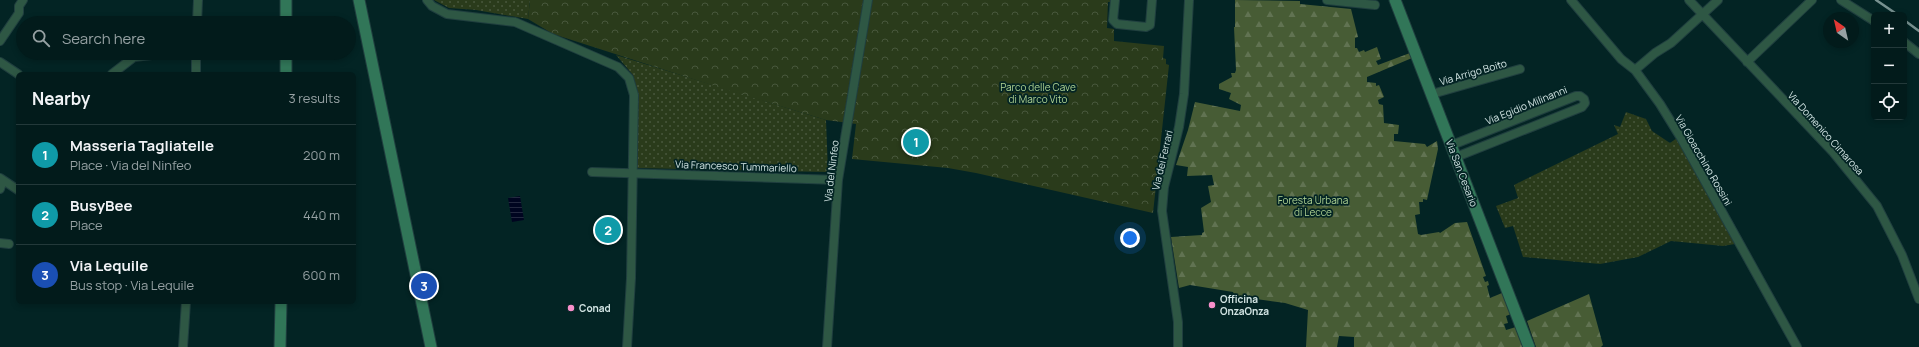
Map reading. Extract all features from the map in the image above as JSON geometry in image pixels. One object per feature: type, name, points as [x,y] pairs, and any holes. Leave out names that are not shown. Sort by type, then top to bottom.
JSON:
[{"type":"main road","points":[[286,0],[286,16]]},
{"type":"main road","points":[[359,0],[431,347]]},
{"type":"main road","name":"Via San Cesario","points":[[1394,0],[1452,145],[1529,347]]},
{"type":"main road","points":[[286,60],[286,72]]},
{"type":"main road","points":[[280,347],[281,304]]},
{"type":"street","points":[[17,16],[19,13],[19,6],[23,0]]},
{"type":"street","points":[[197,16],[198,0]]},
{"type":"street","points":[[427,0],[432,6],[447,14],[515,22],[618,67],[629,78],[634,94],[631,278],[627,347]]},
{"type":"street","name":"Via del Ninfeo","points":[[827,347],[838,180],[868,0]]},
{"type":"street","points":[[1115,0],[1113,20],[1116,24],[1146,28],[1150,25],[1152,0]]},
{"type":"street","name":"Via dei Ferrari","points":[[1178,347],[1178,322],[1162,211],[1164,187],[1179,127],[1184,94],[1189,0]]},
{"type":"street","points":[[1328,0],[1354,1],[1375,4]]},
{"type":"street","name":"Via Gioacchino Rossini","points":[[1571,0],[1621,59],[1635,70],[1657,98],[1681,138],[1797,347]]},
{"type":"street","name":"Via Domenico Cimarosa","points":[[1689,0],[1746,62],[1833,152],[1877,206],[1902,255],[1919,299]]},
{"type":"street","points":[[1635,70],[1655,53],[1671,43],[1718,0]]},
{"type":"street","points":[[1746,62],[1812,0]]},
{"type":"street","points":[[1842,0],[1871,19]]},
{"type":"street","points":[[0,41],[16,17]]},
{"type":"street","points":[[1907,44],[1919,54]]},
{"type":"street","points":[[115,72],[130,60]]},
{"type":"street","points":[[196,60],[196,72]]},
{"type":"street","points":[[0,62],[16,73]]},
{"type":"street","name":"Via Arrigo Boito","points":[[1432,94],[1520,69]]},
{"type":"street","name":"Via Egidio Milinanni","points":[[1452,145],[1576,96],[1580,96],[1584,99],[1585,103],[1582,107],[1456,157]]},
{"type":"street","name":"Via Francesco Tummariello","points":[[592,172],[838,180]]},
{"type":"street","points":[[0,189],[1,179],[16,189]]},
{"type":"street","points":[[0,243],[9,244]]},
{"type":"street","points":[[183,347],[186,304]]},
{"type":"green space","points":[[434,0],[530,0],[528,19],[476,10],[449,8]]},
{"type":"green space","name":"Parco delle Cave di Marco Vito","points":[[530,0],[1112,0],[1112,2],[1108,2],[1107,28],[1114,29],[1114,41],[1164,46],[1163,58],[1166,59],[1166,64],[1169,65],[1153,213],[976,173],[948,168],[852,159],[856,124],[826,120],[553,34],[528,19]]},
{"type":"green space","name":"Foresta Urbana di Lecce","points":[[1235,0],[1300,1],[1300,4],[1351,9],[1358,37],[1355,38],[1355,48],[1357,48],[1359,52],[1364,50],[1365,52],[1377,47],[1381,59],[1376,61],[1378,65],[1410,53],[1412,58],[1367,77],[1367,82],[1376,83],[1376,86],[1379,85],[1384,97],[1378,100],[1379,104],[1383,105],[1384,123],[1399,125],[1398,134],[1394,134],[1394,141],[1425,144],[1427,147],[1437,141],[1438,149],[1427,200],[1423,199],[1423,202],[1419,202],[1420,214],[1415,215],[1418,234],[1440,233],[1455,223],[1467,222],[1486,276],[1483,277],[1485,282],[1488,281],[1489,285],[1487,286],[1490,298],[1502,293],[1511,314],[1506,316],[1508,323],[1504,324],[1506,330],[1516,327],[1523,347],[1354,347],[1354,337],[1339,336],[1337,347],[1306,347],[1308,310],[1285,303],[1235,296],[1233,292],[1190,285],[1179,288],[1171,237],[1202,235],[1204,232],[1201,208],[1211,202],[1208,186],[1214,185],[1212,175],[1187,176],[1188,167],[1176,165],[1188,130],[1195,102],[1240,111],[1241,105],[1229,99],[1231,93],[1219,89],[1219,84],[1232,77],[1231,73],[1235,73],[1236,70],[1234,27]]},
{"type":"green space","points":[[616,55],[826,120],[828,172],[636,168],[638,95],[633,75]]},
{"type":"green space","points":[[1626,112],[1646,119],[1652,131],[1670,143],[1677,138],[1735,244],[1723,246],[1671,241],[1638,257],[1600,264],[1523,257],[1513,226],[1505,228],[1496,206],[1518,198],[1514,185],[1618,134],[1614,125],[1620,127]]},
{"type":"green space","points":[[1589,294],[1603,345],[1601,347],[1536,347],[1527,321]]},
{"type":"water","points":[[520,196],[524,220],[512,222],[508,198]]},
{"type":"railway","points":[[1876,0],[1894,12]]},
{"type":"railway","points":[[1907,22],[1919,31]]},
{"type":"place","name":"Masseria Tagliatelle","points":[[916,142]]},
{"type":"place","name":"BusyBee","points":[[608,230]]},
{"type":"place","name":"Via Lequile","points":[[424,286]]},
{"type":"place","name":"Officina OnzaOnza","points":[[1212,305]]},
{"type":"place","name":"Conad","points":[[571,308]]}]
